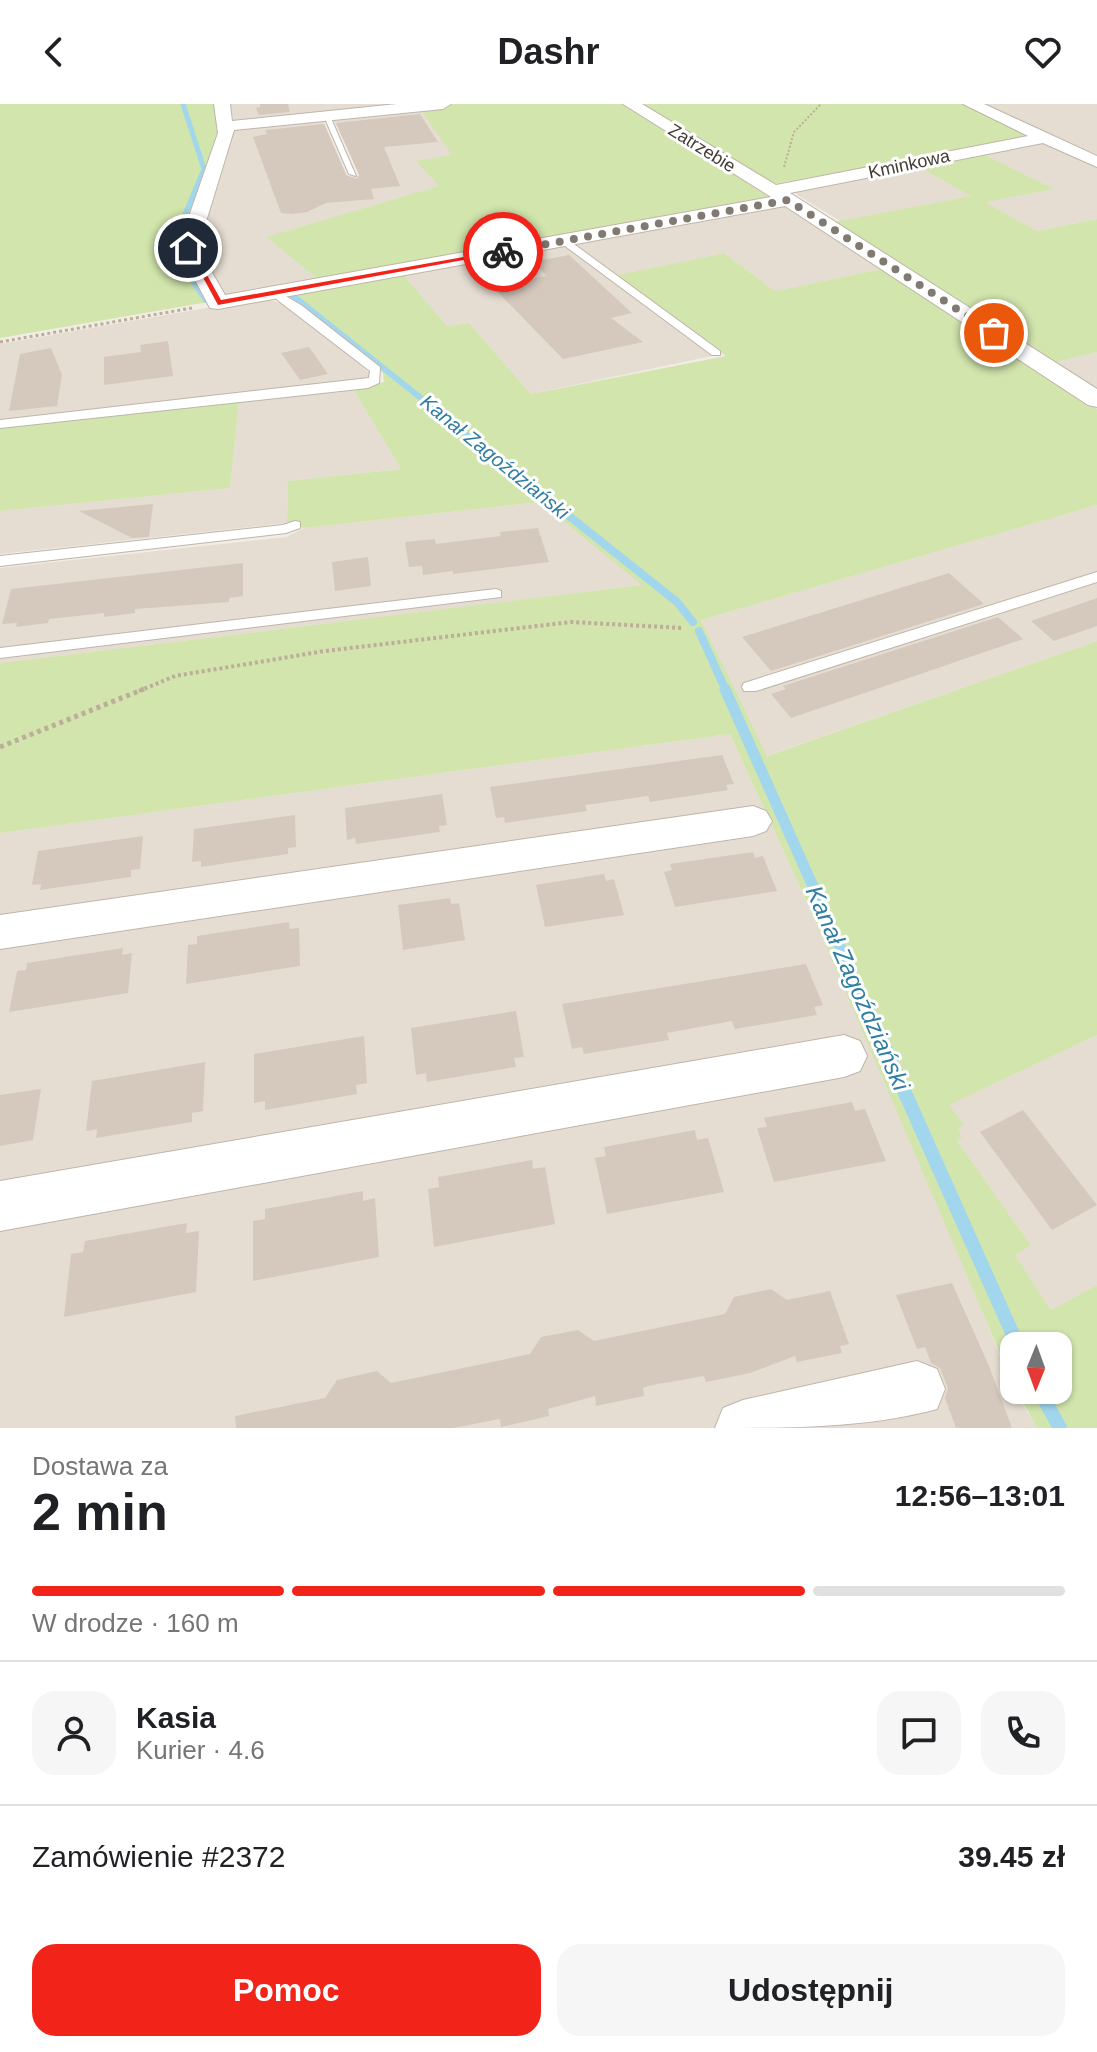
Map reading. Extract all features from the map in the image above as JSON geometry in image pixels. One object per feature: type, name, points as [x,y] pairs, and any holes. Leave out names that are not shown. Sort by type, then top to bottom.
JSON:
[{"type":"street","points":[[218,303],[188,248],[226,126],[222,104]]},
{"type":"street","points":[[226,126],[443,104]]},
{"type":"street","name":"Zatrzebie","points":[[631,104],[783,193],[1097,400]]},
{"type":"street","points":[[971,104],[1097,162]]},
{"type":"street","name":"Kminkowa","points":[[218,303],[564,241],[1046,138]]},
{"type":"street","points":[[0,932],[753,821]]},
{"type":"street","points":[[0,1206],[844,1056]]},
{"type":"street","points":[[743,1428],[917,1389]]},
{"type":"lane","points":[[326,116],[353,174]]},
{"type":"lane","points":[[564,241],[716,353]]},
{"type":"lane","points":[[0,424],[368,384],[375,380],[376,370],[307,314],[275,293]]},
{"type":"lane","points":[[0,561],[286,529],[295,525]]},
{"type":"lane","points":[[750,687],[1097,577]]},
{"type":"lane","points":[[0,653],[496,594]]},
{"type":"path","points":[[783,193],[784,167],[794,132],[821,104]]},
{"type":"path","points":[[0,342],[218,303]]},
{"type":"path","points":[[0,747],[175,676],[325,651],[571,622],[683,628]]},
{"type":"shaded area","points":[[230,104],[430,104],[234,123]]},
{"type":"shaded area","points":[[977,104],[1097,104],[1097,159]]},
{"type":"shaded area","points":[[420,109],[453,155],[440,186],[266,237],[321,282],[222,300],[193,250],[235,126],[322,118],[348,177],[377,174],[358,170],[332,117]]},
{"type":"shaded area","points":[[1044,140],[1097,165],[1097,219],[1037,231],[984,202],[1053,189],[979,152]]},
{"type":"shaded area","points":[[919,167],[972,196],[840,221],[796,194],[799,189]]},
{"type":"shaded area","points":[[775,204],[786,206],[887,268],[775,291],[724,253],[617,275],[574,243]]},
{"type":"shaded area","points":[[551,245],[565,246],[712,356],[531,394],[469,323],[447,326],[402,273]]},
{"type":"shaded area","points":[[263,298],[293,307],[372,375],[367,381],[0,421],[0,344]]},
{"type":"shaded area","points":[[1097,352],[1097,391],[1053,363]]},
{"type":"shaded area","points":[[353,389],[401,469],[288,481],[287,523],[0,554],[0,511],[230,488],[239,402]]},
{"type":"shaded area","points":[[540,502],[643,585],[0,663],[0,568],[286,537],[304,528]]},
{"type":"shaded area","points":[[1097,505],[1097,641],[766,756],[701,620]]},
{"type":"shaded area","points":[[730,734],[814,918],[946,1222],[1000,1355],[1000,1404],[1022,1404],[1037,1428],[0,1428],[0,833]]},
{"type":"shaded area","points":[[1097,1035],[1097,1285],[1051,1310],[1014,1254],[1031,1245],[956,1140],[956,1128],[963,1125],[948,1105]]},
{"type":"green space","points":[[0,104],[215,104],[217,133],[192,207],[183,249],[214,301],[0,338]]},
{"type":"green space","points":[[454,104],[626,104],[773,200],[321,282],[266,237],[439,186],[416,161],[452,155],[420,109]]},
{"type":"green space","points":[[638,104],[966,104],[1038,137],[773,184]]},
{"type":"green space","points":[[979,152],[1054,189],[985,202],[1037,231],[1097,219],[1097,352],[1053,363],[834,222],[971,196],[919,167]]},
{"type":"green space","points":[[724,253],[775,291],[887,268],[1097,409],[1097,505],[701,620],[767,756],[1097,641],[1097,1035],[949,1105],[964,1125],[957,1128],[962,1137],[957,1141],[1031,1245],[1015,1255],[1051,1310],[1097,1285],[1097,1428],[1037,1428],[1024,1404],[1072,1404],[1072,1332],[1000,1332],[1000,1353],[814,918],[730,734],[0,833],[0,663],[642,585],[540,502],[304,528],[287,523],[288,481],[401,469],[353,389],[384,382],[383,373],[304,306],[288,298],[289,293],[402,273],[447,326],[469,323],[531,394],[726,356],[617,275]]},
{"type":"green space","points":[[239,402],[230,488],[0,511],[0,427]]},
{"type":"building","points":[[260,104],[288,104],[290,112],[259,115],[256,108]]},
{"type":"building","points":[[420,114],[438,142],[384,147],[400,186],[371,189],[374,199],[326,203],[307,212],[281,213],[253,137],[267,134],[265,130],[324,124],[346,175],[357,179],[359,175],[336,123]]},
{"type":"building","points":[[569,255],[632,313],[611,318],[643,342],[563,359],[492,286],[547,276],[532,262]]},
{"type":"building","points":[[168,341],[173,376],[104,385],[104,357],[141,352],[140,345]]},
{"type":"building","points":[[309,347],[328,374],[300,380],[281,353]]},
{"type":"building","points":[[51,348],[62,375],[57,406],[9,411],[20,354]]},
{"type":"building","points":[[153,504],[149,537],[132,538],[79,511]]},
{"type":"building","points":[[538,528],[549,562],[453,574],[453,571],[423,575],[422,566],[409,567],[405,542],[435,539],[436,544]]},
{"type":"building","points":[[368,557],[371,586],[335,591],[332,562]]},
{"type":"building","points":[[243,563],[243,596],[229,598],[229,602],[135,609],[135,613],[104,617],[104,613],[49,619],[48,623],[16,627],[17,623],[2,624],[11,589]]},
{"type":"building","points":[[949,573],[984,604],[771,671],[742,637]]},
{"type":"building","points":[[1097,598],[1097,626],[1054,641],[1031,621]]},
{"type":"building","points":[[998,617],[1023,639],[791,718],[771,694],[786,689],[783,686]]},
{"type":"building","points":[[722,755],[734,784],[726,785],[728,790],[650,802],[648,796],[585,805],[587,811],[505,823],[504,817],[496,818],[490,787]]},
{"type":"building","points":[[442,794],[447,825],[439,826],[440,832],[356,844],[355,838],[347,840],[345,808]]},
{"type":"building","points":[[295,815],[296,847],[288,848],[288,854],[201,867],[201,861],[192,862],[194,829]]},
{"type":"building","points":[[143,836],[140,869],[131,870],[131,877],[40,890],[41,884],[32,885],[38,851]]},
{"type":"building","points":[[753,852],[755,858],[763,856],[777,891],[675,907],[664,872],[672,870],[670,864]]},
{"type":"building","points":[[604,874],[606,881],[614,879],[624,915],[545,927],[536,885]]},
{"type":"building","points":[[450,898],[451,904],[459,903],[465,940],[403,950],[398,905]]},
{"type":"building","points":[[289,922],[290,929],[299,928],[300,966],[186,984],[188,945],[197,944],[197,936]]},
{"type":"building","points":[[123,948],[122,955],[132,953],[128,993],[9,1012],[17,971],[26,970],[27,963]]},
{"type":"building","points":[[806,964],[823,1005],[814,1007],[817,1015],[735,1029],[732,1021],[667,1033],[669,1040],[584,1054],[582,1047],[572,1049],[562,1004]]},
{"type":"building","points":[[516,1011],[524,1057],[514,1058],[516,1067],[427,1082],[426,1073],[416,1075],[411,1028]]},
{"type":"building","points":[[364,1036],[367,1083],[356,1085],[357,1094],[265,1110],[265,1101],[254,1103],[254,1054]]},
{"type":"building","points":[[205,1062],[203,1111],[192,1113],[192,1122],[96,1138],[97,1129],[86,1131],[92,1081]]},
{"type":"building","points":[[41,1089],[33,1140],[0,1146],[0,1095]]},
{"type":"building","points":[[852,1102],[855,1111],[865,1109],[886,1161],[774,1182],[757,1128],[767,1127],[764,1118]]},
{"type":"building","points":[[1023,1110],[1097,1205],[1052,1230],[980,1132]]},
{"type":"building","points":[[695,1130],[697,1140],[708,1138],[724,1192],[607,1214],[595,1158],[606,1156],[604,1147]]},
{"type":"building","points":[[532,1160],[533,1169],[545,1167],[555,1224],[434,1247],[428,1189],[439,1187],[438,1177]]},
{"type":"building","points":[[363,1191],[363,1201],[375,1198],[379,1257],[253,1281],[253,1221],[265,1219],[265,1209]]},
{"type":"building","points":[[187,1223],[186,1233],[199,1231],[196,1292],[64,1317],[71,1254],[83,1252],[85,1241]]},
{"type":"building","points":[[952,1283],[989,1366],[1000,1404],[1003,1404],[1012,1428],[956,1428],[945,1398],[948,1388],[940,1368],[931,1363],[925,1347],[917,1349],[896,1295]]},
{"type":"building","points":[[771,1289],[787,1300],[830,1291],[849,1344],[840,1346],[842,1353],[797,1362],[795,1356],[750,1373],[706,1382],[704,1376],[652,1385],[643,1388],[644,1396],[596,1406],[595,1396],[548,1409],[549,1416],[501,1427],[500,1419],[453,1428],[236,1428],[235,1416],[325,1398],[337,1380],[377,1371],[391,1383],[530,1354],[541,1337],[578,1330],[594,1341],[725,1314],[734,1297]]},
{"type":"waterway","name":"Kanał Zagoździański","points":[[174,252],[171,248],[204,169],[183,104]]},
{"type":"waterway","name":"Kanał Zagoździański","points":[[172,250],[206,300]]},
{"type":"waterway","name":"Kanał Zagoździański","points":[[292,295],[477,443]]},
{"type":"waterway","name":"Kanał Zagoździański","points":[[475,441],[677,602],[693,622]]},
{"type":"waterway","name":"Kanał Zagoździański","points":[[699,631],[726,691]]},
{"type":"waterway","name":"Kanał Zagoździański","points":[[725,689],[869,1012]]},
{"type":"waterway","name":"Kanał Zagoździański","points":[[868,1010],[1012,1332]]},
{"type":"waterway","name":"Kanał Zagoździański","points":[[1047,1404],[1060,1428]]},
{"type":"way so far","points":[[503,252],[788,200],[994,333]]},
{"type":"route","points":[[188,248],[218,303],[503,252]]}]
